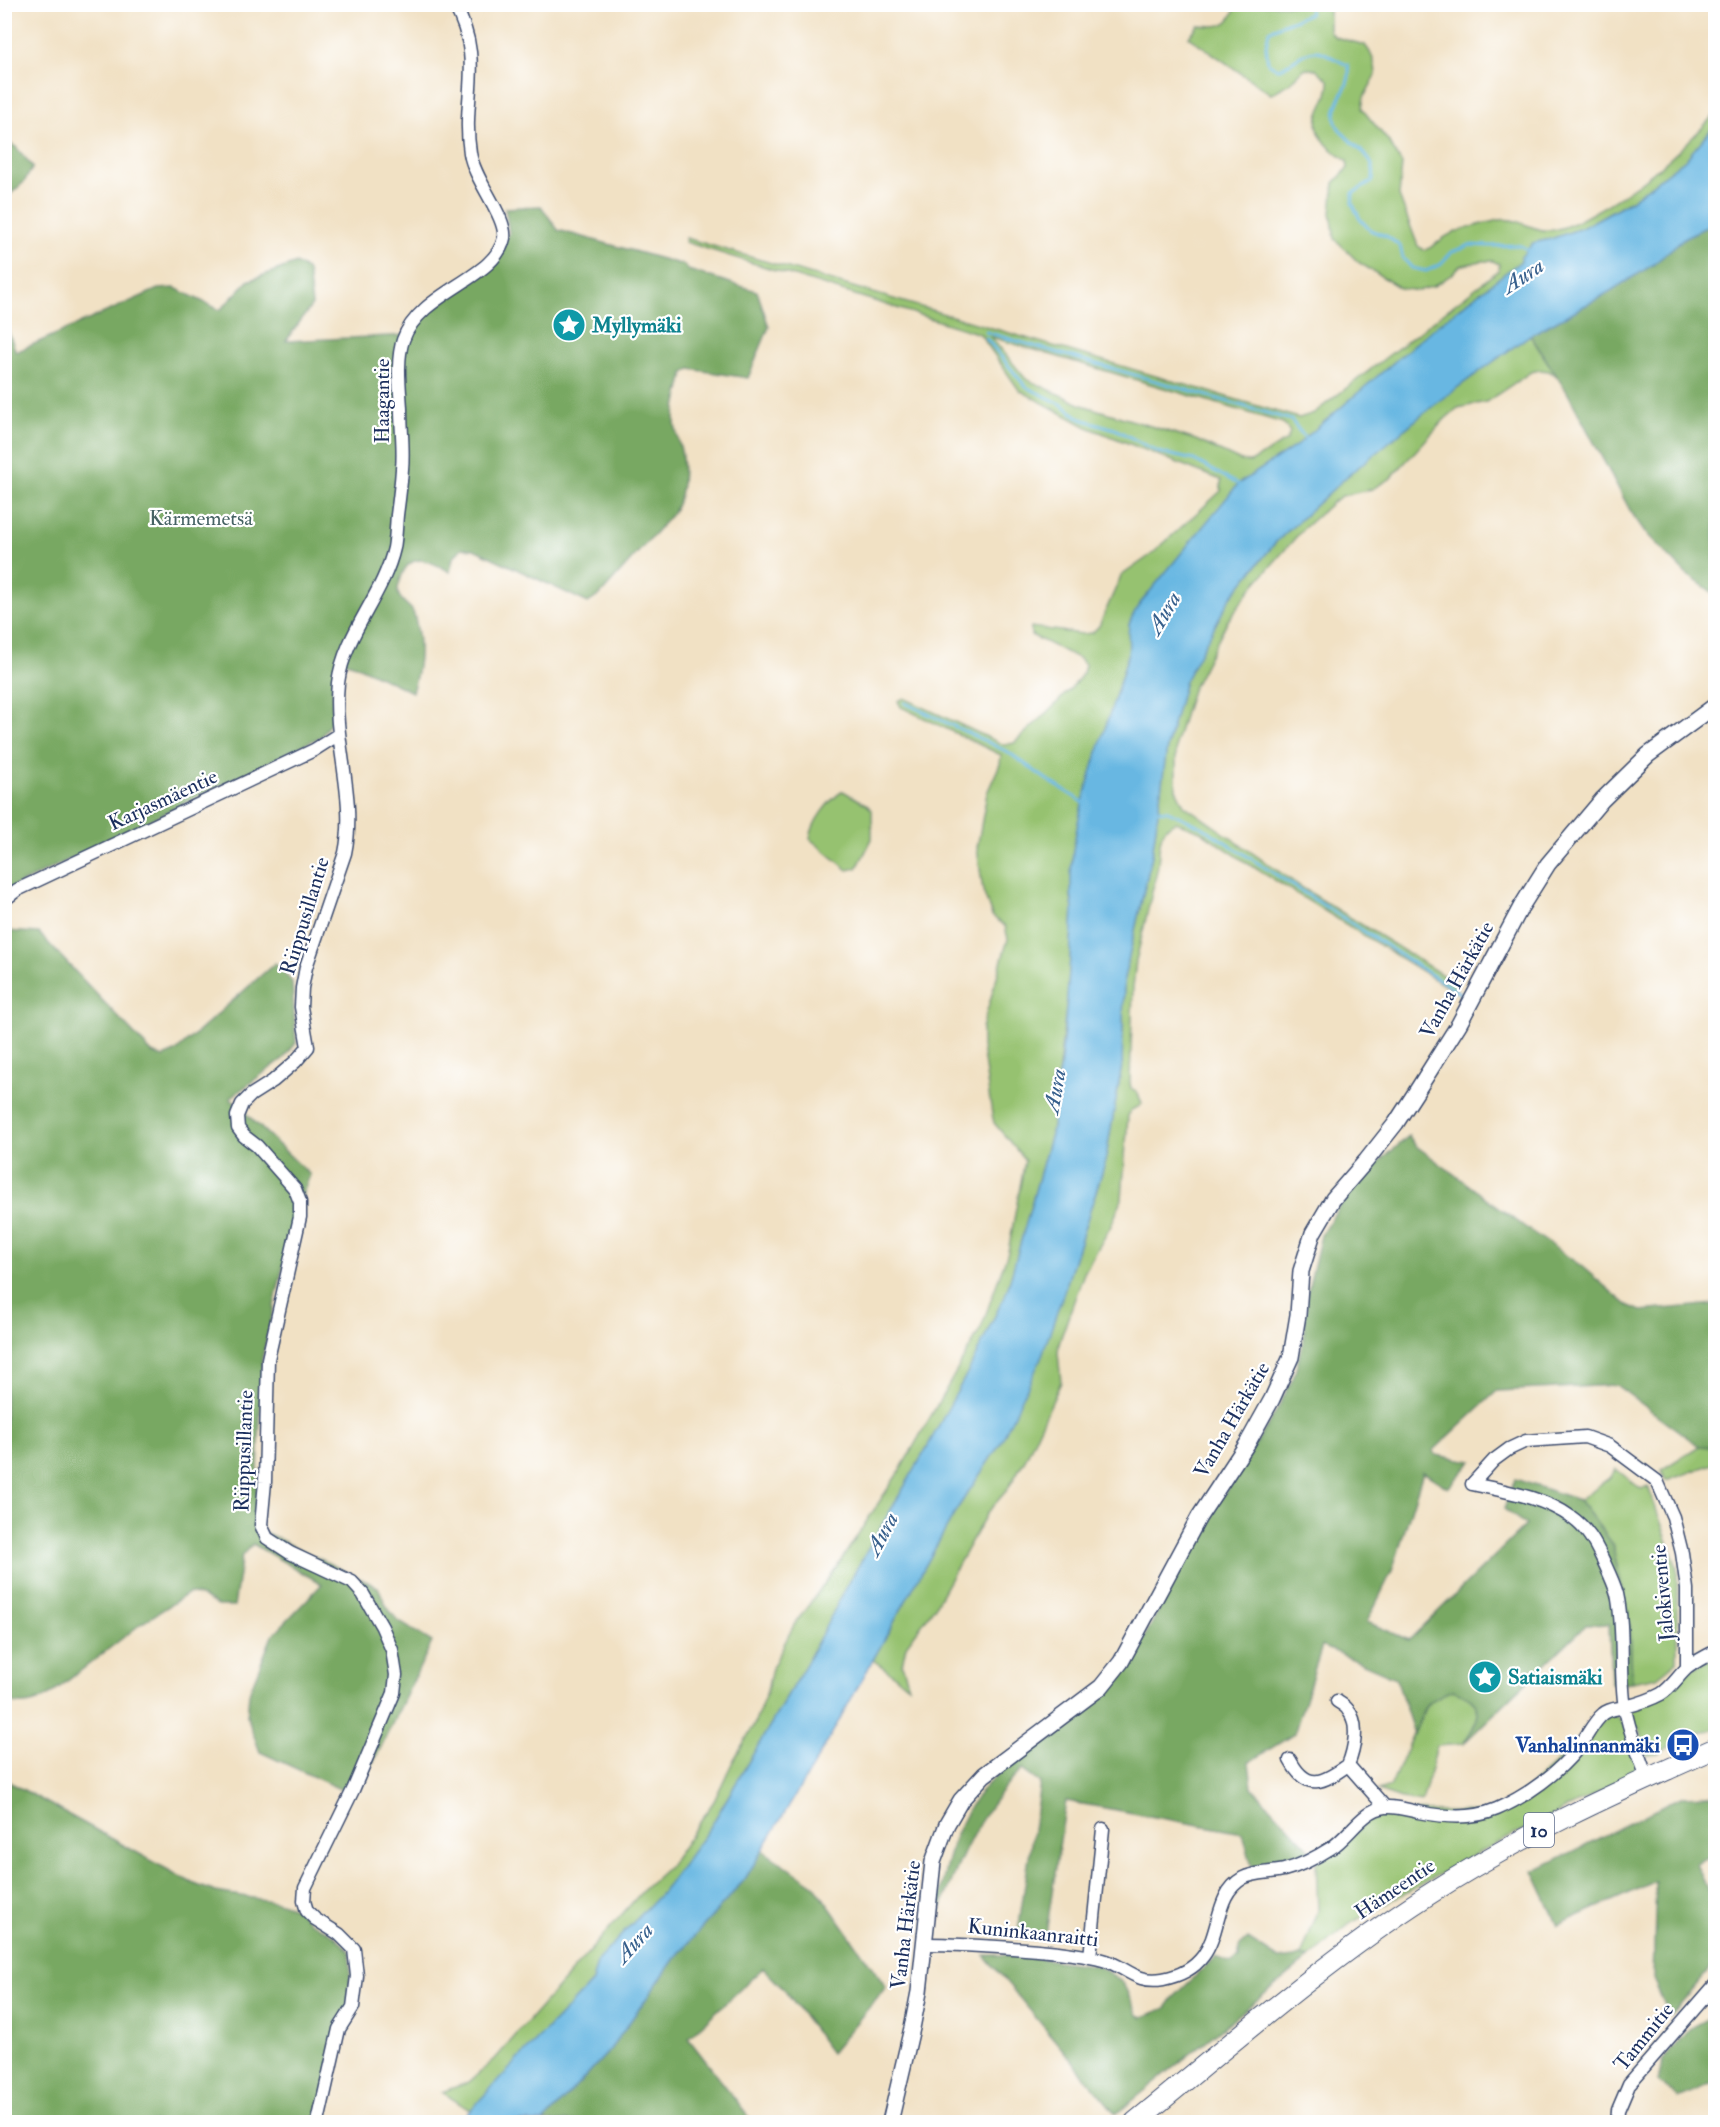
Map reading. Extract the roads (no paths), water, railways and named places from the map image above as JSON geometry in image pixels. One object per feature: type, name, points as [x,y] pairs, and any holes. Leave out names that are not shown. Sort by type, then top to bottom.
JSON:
[{"type":"highway","name":"Hämeentie","points":[[1135,2122],[1319,1974],[1424,1897],[1521,1839],[1647,1778],[1716,1748]]},
{"type":"street","name":"Haagantie","points":[[339,734],[338,683],[346,649],[384,580],[394,547],[402,468],[400,365],[402,342],[412,322],[427,306],[484,268],[499,252],[504,236],[501,219],[475,173],[470,154],[468,126],[472,83],[471,57],[467,33],[454,4]]},
{"type":"street","name":"Vanha Härkätie","points":[[890,2122],[912,2028],[926,1944],[933,1862],[947,1824],[961,1800],[993,1767],[1101,1687],[1121,1662],[1199,1517],[1247,1444],[1291,1358],[1301,1271],[1313,1233],[1333,1199],[1396,1123],[1418,1089],[1459,1024],[1521,907],[1548,864],[1602,800],[1648,755],[1716,705]]},
{"type":"street","name":"Karjasmäentie","points":[[4,900],[17,890],[314,750],[339,734]]},
{"type":"street","name":"Riippusillantie","points":[[318,2122],[339,2028],[353,2007],[357,1976],[354,1949],[339,1934],[315,1919],[307,1911],[304,1901],[305,1888],[353,1790],[394,1693],[396,1675],[392,1650],[363,1594],[352,1582],[290,1552],[267,1538],[261,1525],[265,1482],[268,1359],[300,1217],[300,1202],[295,1189],[238,1128],[237,1116],[242,1104],[251,1095],[273,1081],[308,1047],[301,1007],[304,978],[349,837],[345,770],[339,734]]},
{"type":"street","name":"Jalokiventie","points":[[1625,1707],[1617,1592],[1585,1528],[1552,1506],[1472,1484],[1509,1449],[1526,1441],[1585,1437],[1610,1446],[1657,1481],[1673,1517],[1682,1553],[1687,1589],[1687,1668]]},
{"type":"street","points":[[1348,1765],[1385,1807],[1445,1817],[1482,1814],[1498,1809],[1537,1786],[1576,1750],[1603,1714],[1611,1709],[1625,1707],[1660,1694],[1673,1685],[1687,1668],[1716,1651]]},
{"type":"street","points":[[1290,1760],[1296,1772],[1304,1779],[1316,1782],[1329,1778],[1348,1765],[1355,1741],[1352,1717],[1348,1709],[1337,1701]]},
{"type":"street","points":[[1625,1707],[1647,1778]]},
{"type":"street","name":"Kuninkaanraitti","points":[[926,1944],[1011,1948],[1090,1956],[1106,1961],[1130,1975],[1144,1979],[1165,1978],[1185,1971],[1197,1963],[1205,1953],[1214,1938],[1222,1903],[1234,1885],[1244,1878],[1286,1869],[1313,1858],[1333,1847],[1371,1813],[1385,1807]]},
{"type":"street","points":[[1090,1956],[1102,1829]]},
{"type":"street","name":"Tammitie","points":[[1617,2122],[1618,2110],[1629,2084],[1716,1984]]},
{"type":"water","name":"Aura","points":[[1715,125],[1715,223],[1685,237],[1654,264],[1599,298],[1530,335],[1439,401],[1345,478],[1275,543],[1230,598],[1185,681],[1167,747],[1152,855],[1124,978],[1122,1065],[1105,1163],[1040,1361],[1000,1444],[957,1509],[826,1744],[745,1879],[675,1958],[609,2051],[543,2122],[459,2122],[592,1982],[598,1960],[667,1887],[711,1826],[806,1664],[853,1575],[924,1453],[970,1368],[1007,1291],[1051,1134],[1070,965],[1073,848],[1088,781],[1128,654],[1131,618],[1138,606],[1238,484],[1296,446],[1435,327],[1521,261],[1521,257],[1533,243],[1582,228],[1630,201],[1687,158]]},
{"type":"waterway","name":"Aura","points":[[1309,4],[1310,13],[1269,31],[1266,46],[1268,63],[1278,69],[1305,54],[1316,51],[1348,65],[1348,81],[1337,106],[1335,119],[1342,132],[1368,157],[1372,165],[1372,182],[1353,193],[1352,203],[1360,219],[1370,230],[1388,237],[1400,246],[1403,258],[1412,268],[1426,271],[1440,265],[1452,252],[1470,245],[1519,245],[1530,251]]},
{"type":"waterway","points":[[986,332],[1291,420],[1305,438]]},
{"type":"waterway","points":[[986,338],[1026,387],[1061,404],[1081,419],[1115,429],[1158,452],[1194,460],[1238,484]]},
{"type":"waterway","points":[[905,703],[1008,752],[1086,804]]},
{"type":"waterway","points":[[1155,810],[1168,811],[1202,827],[1466,997]]},
{"type":"place","name":"Myllymäki","points":[[569,325]]},
{"type":"place","name":"Satiaismäki","points":[[1485,1677]]},
{"type":"place","name":"Vanhalinnanmäki","points":[[1683,1745]]},
{"type":"park label","name":"Kärmemetsä","points":[[201,518]]}]
